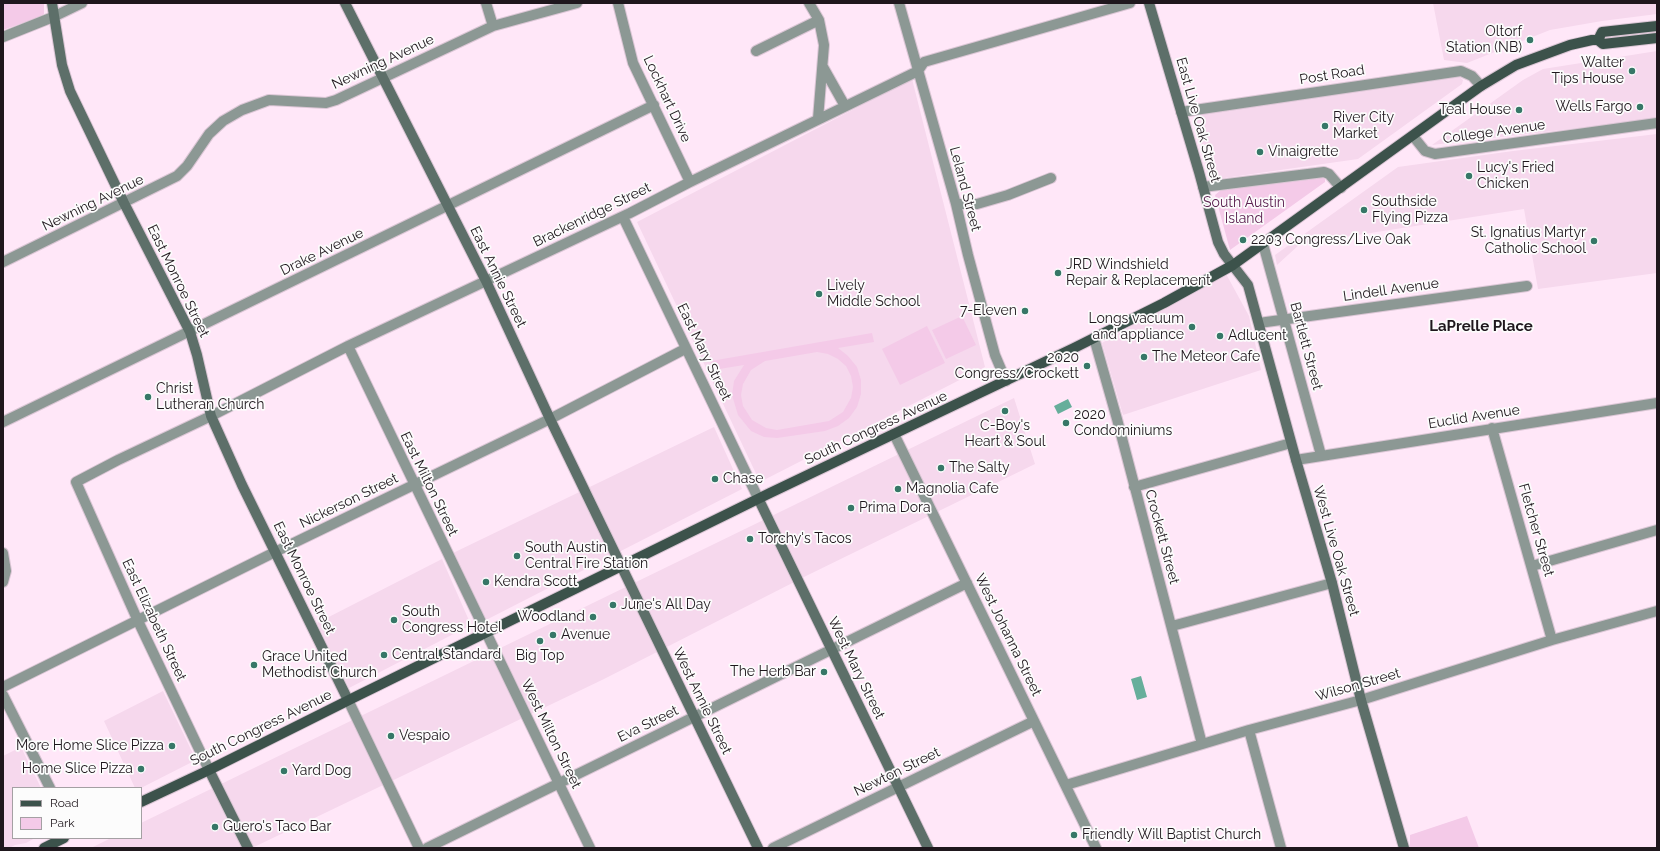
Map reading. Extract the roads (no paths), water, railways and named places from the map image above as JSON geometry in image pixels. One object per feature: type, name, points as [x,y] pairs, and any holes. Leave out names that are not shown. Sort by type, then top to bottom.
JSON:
[{"type":"main road","name":"South Congress Avenue","points":[[1598,40],[1602,32],[1657,26]]},
{"type":"main road","name":"South Congress Avenue","points":[[142,802],[209,770],[621,566],[1006,381],[1164,303],[1233,265],[1481,86],[1516,65],[1570,45],[1598,40],[1604,44],[1657,38]]},
{"type":"main road","points":[[48,847],[62,839]]},
{"type":"street","name":"East Monroe Street","points":[[52,3],[53,17],[64,74],[70,90],[124,203],[190,332],[212,416],[242,485],[348,700]]},
{"type":"street","points":[[3,37],[53,17],[82,3]]},
{"type":"street","name":"East Annie Street","points":[[345,3],[447,207],[486,281],[550,419],[621,566]]},
{"type":"street","points":[[486,3],[493,26]]},
{"type":"street","name":"Newning Avenue","points":[[3,262],[177,176],[187,166],[209,134],[223,121],[242,110],[269,100],[326,103],[336,100],[493,26],[577,3]]},
{"type":"street","name":"Lockhart Drive","points":[[618,3],[633,63],[690,182]]},
{"type":"street","points":[[809,3],[819,20],[824,45],[818,119]]},
{"type":"street","name":"Leland Street","points":[[899,3],[956,204],[991,340],[1006,381]]},
{"type":"street","name":"Brackenridge Street","points":[[76,482],[118,460],[212,416],[348,346],[623,217],[690,182],[918,71],[924,62],[1130,3]]},
{"type":"street","name":"East Live Oak Street","points":[[1149,3],[1218,242],[1224,254],[1233,265]]},
{"type":"street","points":[[756,51],[819,20]]},
{"type":"street","points":[[823,67],[845,106]]},
{"type":"street","name":"Post Road","points":[[1181,112],[1461,71],[1472,76],[1481,86]]},
{"type":"street","name":"Drake Avenue","points":[[3,422],[654,105]]},
{"type":"street","name":"College Avenue","points":[[1413,136],[1426,151],[1435,154],[1657,123]]},
{"type":"street","points":[[1203,187],[1324,172],[1329,174],[1341,188]]},
{"type":"street","points":[[956,204],[977,204],[1008,195],[1051,178]]},
{"type":"street","name":"East Mary Street","points":[[623,217],[759,500]]},
{"type":"street","name":"Bartlett Street","points":[[1263,244],[1321,455]]},
{"type":"street","name":"West Live Oak Street","points":[[1233,265],[1248,285],[1296,460],[1332,583],[1361,700],[1404,848]]},
{"type":"street","name":"Lindell Avenue","points":[[1259,323],[1527,286]]},
{"type":"street","name":"Crockett Street","points":[[1094,338],[1117,419],[1202,744]]},
{"type":"street","name":"East Milton Street","points":[[348,346],[486,633]]},
{"type":"street","name":"Nickerson Street","points":[[3,687],[275,552],[415,486],[686,350]]},
{"type":"street","name":"Euclid Avenue","points":[[1296,460],[1657,403]]},
{"type":"street","name":"Fletcher Street","points":[[1492,428],[1552,640]]},
{"type":"street","name":"West Johanna Street","points":[[894,434],[1096,848]]},
{"type":"street","points":[[1134,487],[1292,443]]},
{"type":"street","name":"East Elizabeth Street","points":[[76,482],[138,621],[209,770]]},
{"type":"street","name":"West Mary Street","points":[[759,500],[928,848]]},
{"type":"street","points":[[1532,566],[1657,530]]},
{"type":"street","points":[[3,553],[6,571],[3,582]]},
{"type":"street","name":"West Annie Street","points":[[621,566],[758,848]]},
{"type":"street","name":"Eva Street","points":[[427,848],[967,583]]},
{"type":"street","points":[[1172,626],[1332,583]]},
{"type":"street","name":"Wilson Street","points":[[1066,785],[1249,730],[1361,700],[1552,640],[1657,611]]},
{"type":"street","name":"West Milton Street","points":[[486,633],[590,848]]},
{"type":"street","points":[[3,695],[49,787]]},
{"type":"street","points":[[348,700],[419,848]]},
{"type":"street","name":"Newton Street","points":[[773,848],[1034,721]]},
{"type":"street","points":[[1249,730],[1281,848]]},
{"type":"street","points":[[209,770],[248,848]]},
{"type":"place","name":"Oltorf Station (NB)","points":[[1530,40]]},
{"type":"place","name":"Walter Tips House","points":[[1632,71]]},
{"type":"place","name":"Wells Fargo","points":[[1640,107]]},
{"type":"place","name":"Teal House","points":[[1519,110]]},
{"type":"place","name":"River City Market","points":[[1325,126]]},
{"type":"place","name":"Vinaigrette","points":[[1260,152]]},
{"type":"place","name":"Lucy's Fried Chicken","points":[[1469,176]]},
{"type":"place","name":"Southside Flying Pizza","points":[[1364,210]]},
{"type":"place","name":"2203 Congress/Live Oak","points":[[1243,240]]},
{"type":"place","name":"St. Ignatius Martyr Catholic School","points":[[1594,241]]},
{"type":"place","name":"JRD Windshield Repair & Replacement","points":[[1058,273]]},
{"type":"place","name":"Lively Middle School","points":[[819,294]]},
{"type":"place","name":"7-Eleven","points":[[1025,311]]},
{"type":"place","name":"Longs vacuum and appliance","points":[[1192,327]]},
{"type":"place","name":"Adlucent","points":[[1220,336]]},
{"type":"place","name":"The Meteor Cafe","points":[[1144,357]]},
{"type":"place","name":"2020 Congress/Crockett","points":[[1087,366]]},
{"type":"place","name":"Christ Lutheran Church","points":[[148,397]]},
{"type":"place","name":"C-Boy's Heart & Soul","points":[[1005,411]]},
{"type":"place","name":"2020 Condominiums","points":[[1066,423]]},
{"type":"place","name":"The Salty","points":[[941,468]]},
{"type":"place","name":"Chase","points":[[715,479]]},
{"type":"place","name":"Magnolia Cafe","points":[[898,489]]},
{"type":"place","name":"Prima Dora","points":[[851,508]]},
{"type":"place","name":"Torchy's Tacos","points":[[750,539]]},
{"type":"place","name":"South Austin Central Fire Station","points":[[517,556]]},
{"type":"place","name":"Kendra Scott","points":[[486,582]]},
{"type":"place","name":"June's All Day","points":[[613,605]]},
{"type":"place","name":"Woodland","points":[[593,617]]},
{"type":"place","name":"South Congress Hotel","points":[[394,620]]},
{"type":"place","name":"Avenue","points":[[553,635]]},
{"type":"place","name":"Big Top","points":[[540,641]]},
{"type":"place","name":"Central Standard","points":[[384,655]]},
{"type":"place","name":"Grace United Methodist Church","points":[[254,665]]},
{"type":"place","name":"The Herb Bar","points":[[824,672]]},
{"type":"place","name":"Vespaio","points":[[391,736]]},
{"type":"place","name":"More Home Slice Pizza","points":[[172,746]]},
{"type":"place","name":"Home Slice Pizza","points":[[141,769]]},
{"type":"place","name":"Yard Dog","points":[[284,771]]},
{"type":"place","name":"Guero's Taco Bar","points":[[215,827]]},
{"type":"place","name":"Friendly Will Baptist Church","points":[[1074,835]]},
{"type":"district","name":"LaPrelle Place","points":[[1481,326]]},
{"type":"park label","name":"South Austin Island","points":[[1244,212]]}]
